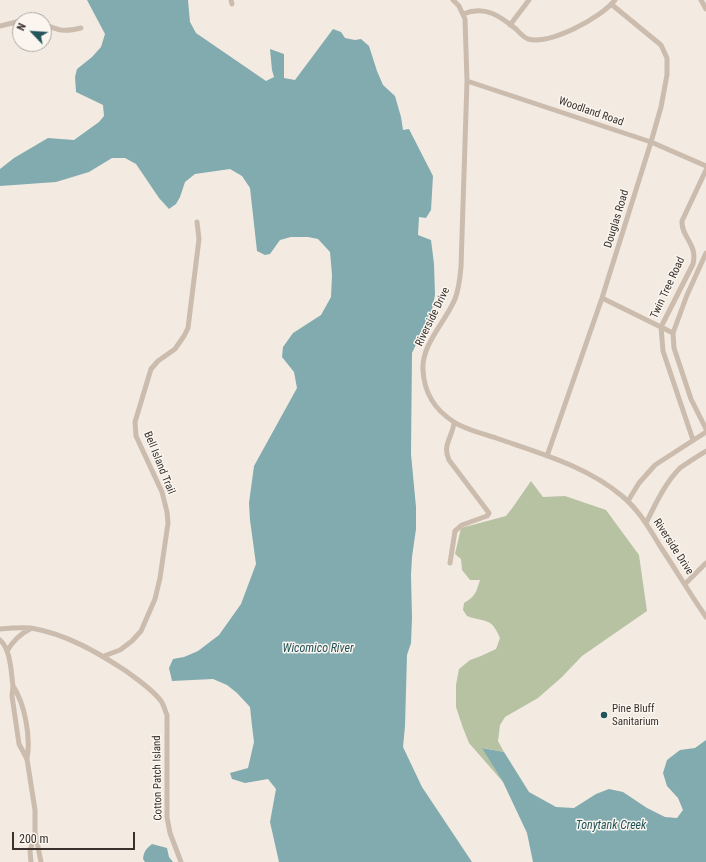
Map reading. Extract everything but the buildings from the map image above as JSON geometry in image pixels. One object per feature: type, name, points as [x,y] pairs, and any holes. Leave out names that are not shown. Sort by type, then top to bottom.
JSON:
[{"type":"street","name":"Riverside Drive","points":[[454,0],[463,14],[466,26],[468,81],[461,266],[459,286],[454,300],[433,336],[425,354],[422,368],[425,387],[429,397],[436,407],[454,423],[566,464],[601,480],[628,501],[646,523],[706,618]]},
{"type":"street","points":[[510,25],[529,0]]},
{"type":"street","points":[[701,0],[706,9]]},
{"type":"street","points":[[463,14],[469,11],[484,11],[502,18],[526,38],[542,40],[573,29],[595,18],[613,2]]},
{"type":"street","name":"Douglas Road","points":[[547,456],[602,298],[651,142],[664,93],[667,75],[667,58],[661,45],[613,2]]},
{"type":"street","points":[[0,26],[12,23]]},
{"type":"street","points":[[52,28],[62,31],[71,31],[81,28]]},
{"type":"street","name":"Woodland Road","points":[[468,81],[651,142],[706,166]]},
{"type":"street","name":"Twin Tree Road","points":[[693,440],[663,351],[661,327],[693,264],[693,247],[684,232],[682,221],[706,170]]},
{"type":"street","name":"Bell Island Trail","points":[[104,656],[120,650],[132,641],[141,631],[156,599],[168,523],[167,512],[162,492],[136,436],[135,422],[151,369],[158,361],[175,349],[188,328],[199,239],[197,222]]},
{"type":"street","points":[[628,501],[642,479],[655,465],[706,431],[691,399],[679,364],[674,348],[673,333],[687,295],[706,254]]},
{"type":"street","points":[[602,298],[673,333]]},
{"type":"street","points":[[450,563],[455,530],[462,525],[489,514],[449,460],[446,448],[454,423]]},
{"type":"street","points":[[646,523],[658,499],[675,475],[681,468],[706,451]]},
{"type":"street","points":[[685,584],[706,563]]},
{"type":"street","points":[[7,651],[13,641],[23,632],[31,628]]},
{"type":"street","points":[[0,629],[31,628],[85,646],[104,656]]},
{"type":"street","points":[[0,640],[4,643],[7,651],[13,686],[12,696],[19,744],[26,760],[35,810],[35,832],[42,862]]},
{"type":"street","name":"Cotton Patch Island","points":[[104,656],[148,688],[161,702],[167,715],[168,817],[170,833],[181,862]]},
{"type":"street","points":[[13,686],[19,695],[28,734],[29,746],[26,760]]},
{"type":"street","points":[[31,862],[30,851],[35,832]]},
{"type":"green space","points":[[531,481],[543,497],[565,496],[606,510],[639,555],[647,611],[582,656],[562,677],[538,698],[505,717],[500,725],[498,741],[504,752],[483,748],[503,782],[469,743],[456,707],[456,685],[459,669],[470,660],[496,649],[500,638],[494,626],[487,621],[467,616],[463,610],[464,603],[475,593],[480,580],[470,580],[462,570],[461,559],[455,554],[461,528],[506,516]]},
{"type":"water","name":"Wicomico River","points":[[87,0],[188,0],[190,22],[196,33],[266,81],[274,77],[270,49],[284,54],[284,78],[295,80],[333,29],[341,32],[345,38],[355,40],[361,39],[369,46],[383,85],[395,96],[403,130],[409,129],[433,176],[431,210],[426,218],[419,217],[418,235],[431,240],[434,264],[435,295],[427,335],[419,338],[412,353],[411,454],[416,507],[416,529],[412,557],[411,643],[407,655],[403,747],[422,787],[472,862],[279,862],[270,822],[276,789],[268,779],[245,783],[232,779],[230,773],[248,768],[254,742],[250,707],[227,685],[213,679],[172,681],[169,668],[173,659],[184,657],[198,651],[219,635],[241,604],[256,564],[249,503],[254,466],[297,388],[294,372],[282,357],[283,347],[293,333],[321,315],[331,297],[332,275],[330,252],[318,239],[308,237],[291,237],[280,240],[270,254],[265,255],[257,251],[250,188],[242,176],[230,169],[195,174],[185,182],[176,204],[169,209],[159,198],[136,164],[125,158],[112,158],[89,172],[56,182],[0,186],[0,169],[14,158],[48,138],[74,140],[99,122],[104,116],[103,105],[76,92],[75,77],[77,69],[92,57],[101,47],[105,34]]},
{"type":"water","name":"Tonytank Creek","points":[[706,740],[706,862],[533,862],[527,833],[503,782],[482,748],[504,752],[529,792],[556,807],[574,808],[596,794],[609,789],[623,792],[647,808],[665,817],[677,818],[683,810],[678,798],[667,786],[663,773],[667,760],[680,750],[695,748]]},
{"type":"water","points":[[152,844],[167,848],[169,857],[173,862],[145,862],[143,859],[145,852]]},
{"type":"place","name":"Pine Bluff Sanitarium","points":[[604,715]]}]
